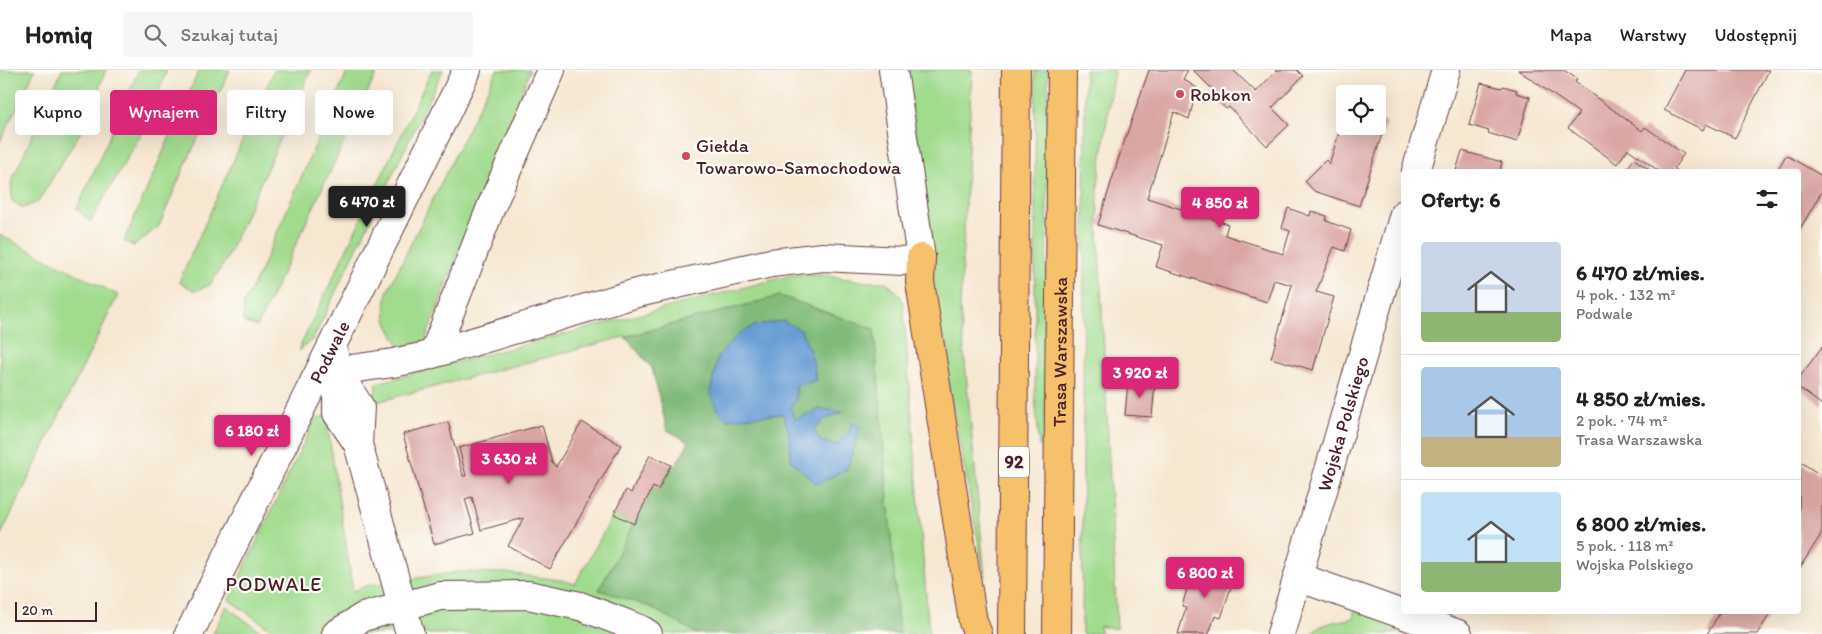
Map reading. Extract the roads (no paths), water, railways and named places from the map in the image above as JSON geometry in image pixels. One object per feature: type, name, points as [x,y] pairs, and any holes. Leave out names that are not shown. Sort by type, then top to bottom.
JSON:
[{"type":"main road","name":"92","points":[[1012,634],[1016,70]]},
{"type":"main road","name":"Trasa Warszawska","points":[[1057,634],[1062,70]]},
{"type":"main road","points":[[921,258],[920,282],[973,622],[978,634]]},
{"type":"street","name":"Podwale","points":[[189,634],[334,359],[467,70]]},
{"type":"street","points":[[434,353],[491,207],[551,70]]},
{"type":"street","points":[[334,359],[393,363],[434,353],[637,293],[771,262],[823,257],[902,261],[921,258],[893,70]]},
{"type":"street","points":[[1417,169],[1446,70]]},
{"type":"street","name":"Wojska Polskiego","points":[[1281,634],[1401,224]]},
{"type":"street","points":[[334,359],[360,407],[358,444],[410,634]]},
{"type":"street","points":[[1298,577],[1401,614]]},
{"type":"street","points":[[336,634],[363,617],[440,596],[528,595],[580,606],[640,629],[648,634]]},
{"type":"street","points":[[1402,614],[1458,634]]},
{"type":"water","points":[[783,321],[801,330],[814,368],[815,381],[796,386],[796,400],[790,409],[796,419],[820,409],[844,412],[825,419],[814,430],[822,442],[837,445],[849,432],[851,423],[861,426],[847,469],[817,484],[791,461],[789,432],[783,414],[726,419],[717,410],[710,392],[718,356],[738,334],[756,325]]},
{"type":"place","name":"Robkon","points":[[1180,94]]},
{"type":"place","name":"Giełda Towarowo-Samochodowa","points":[[686,156]]},
{"type":"district","name":"PODWALE","points":[[274,584]]}]
